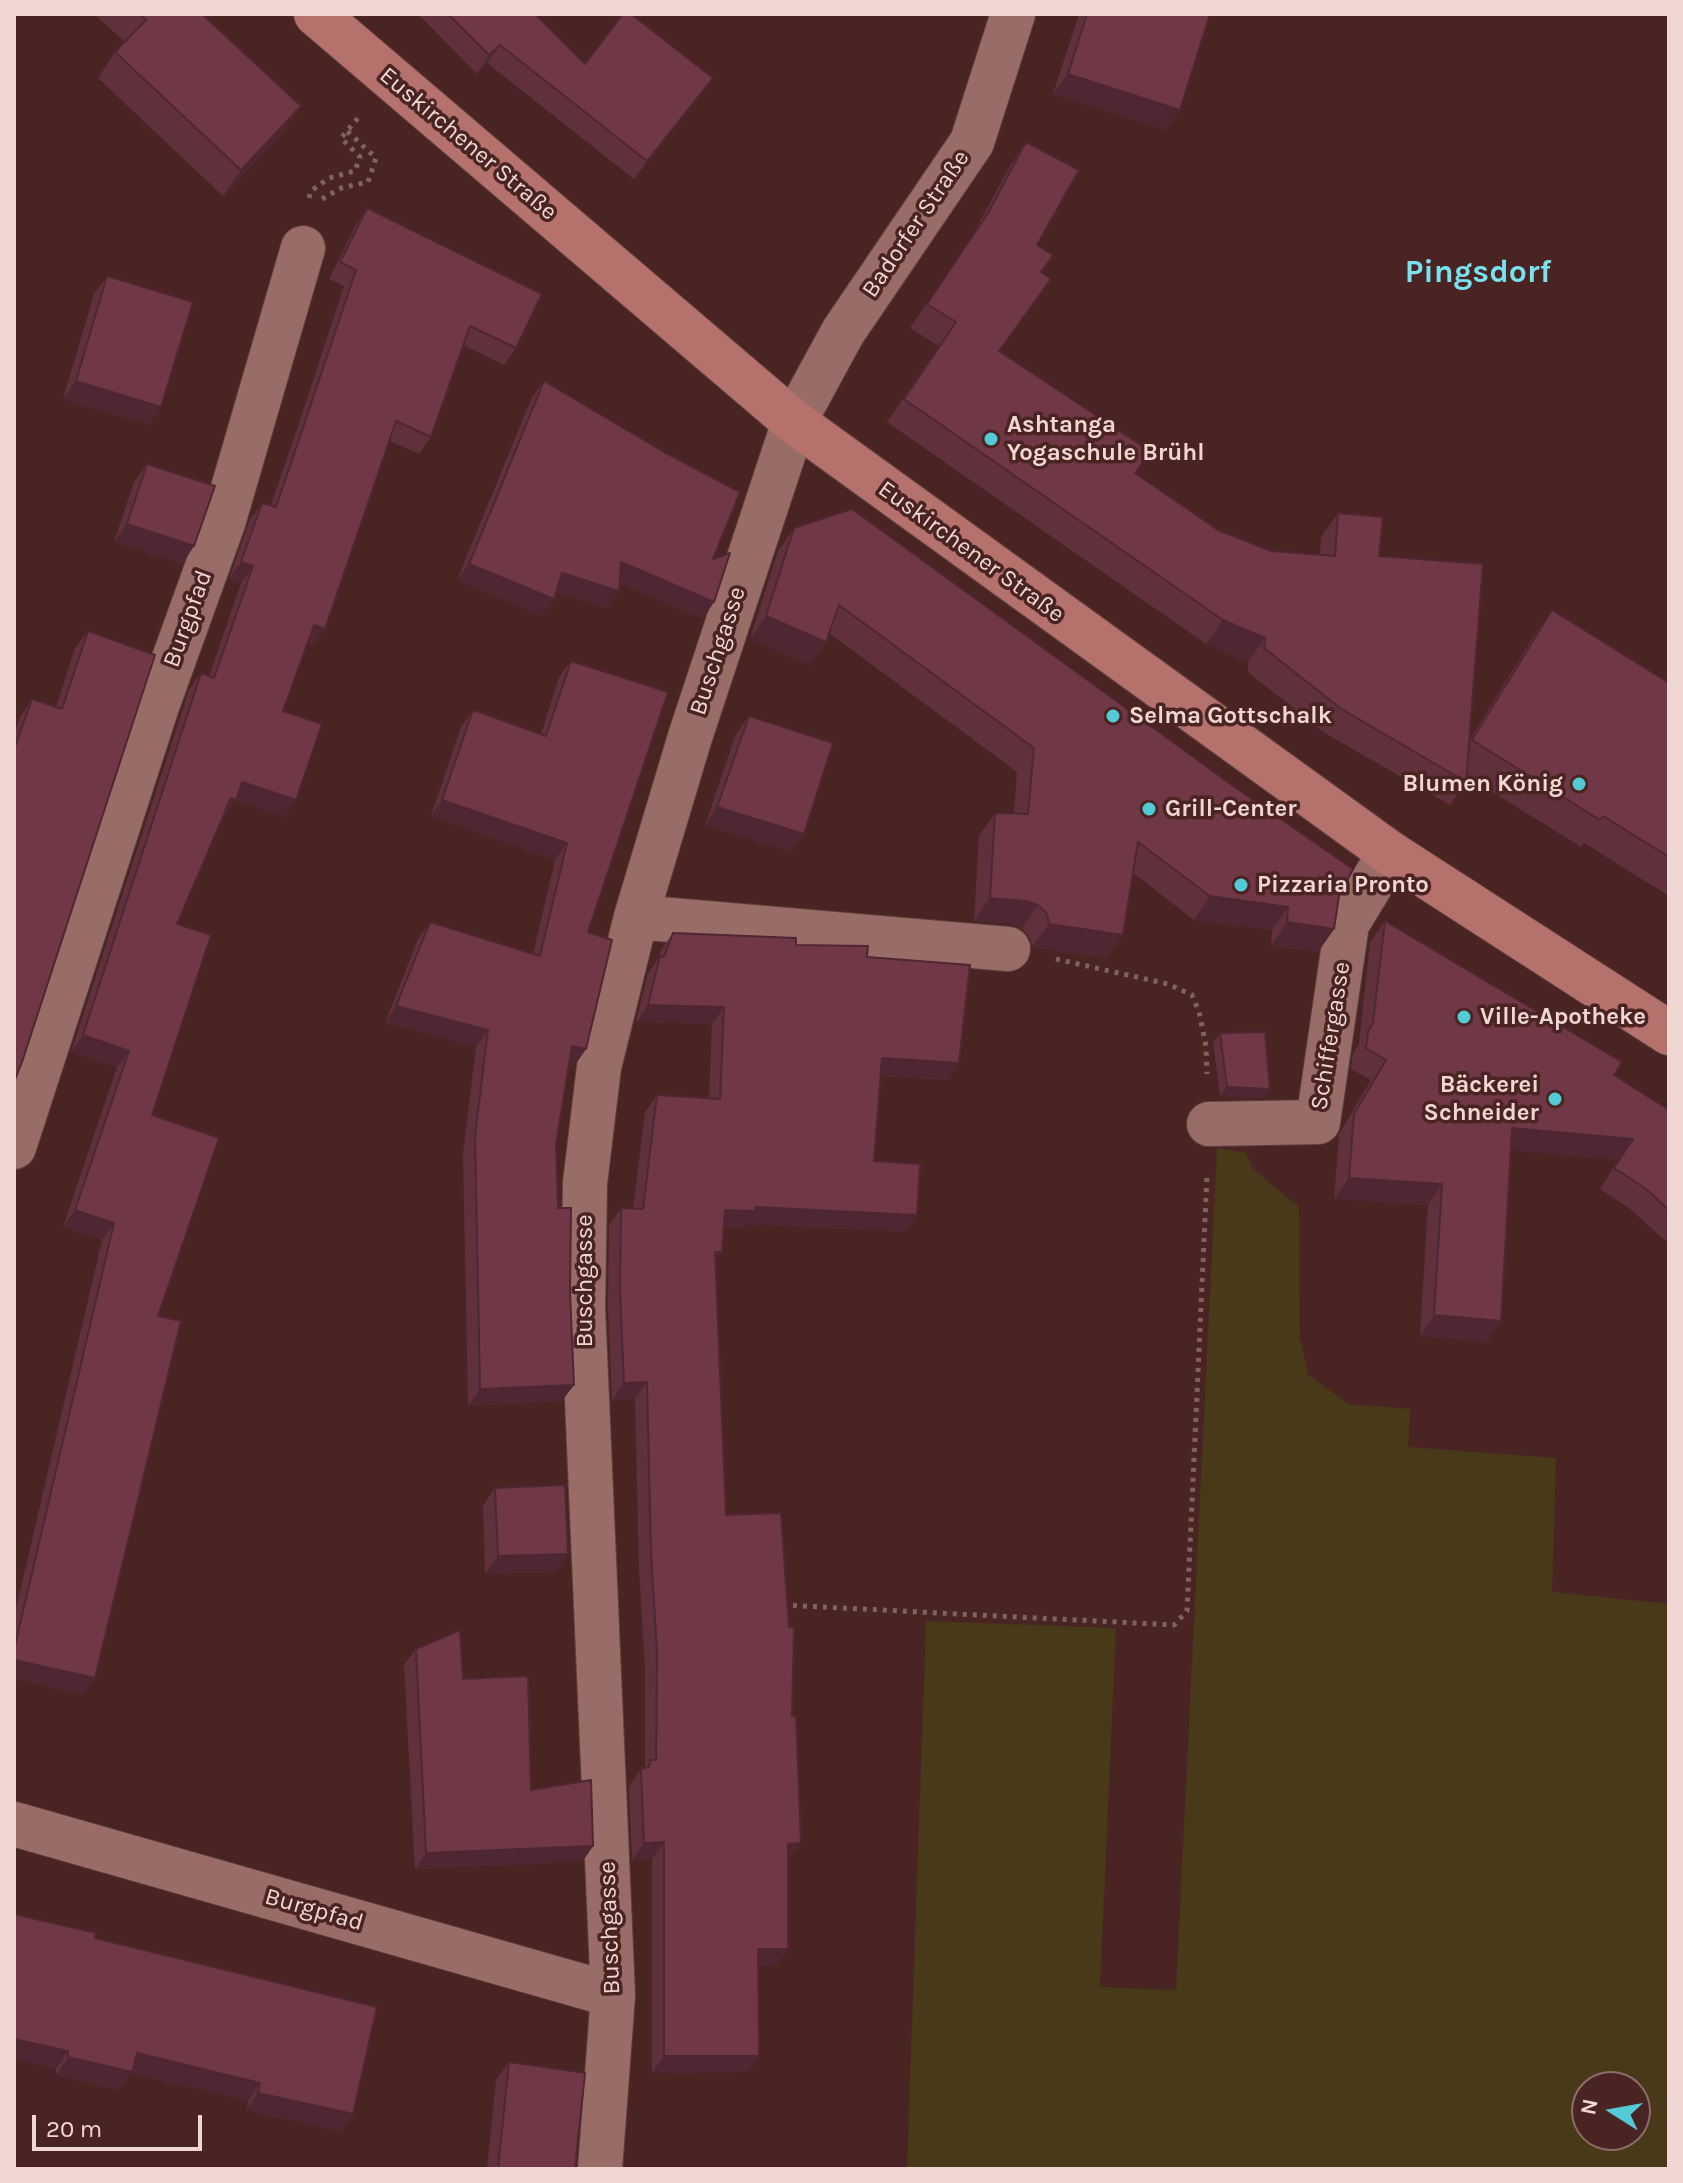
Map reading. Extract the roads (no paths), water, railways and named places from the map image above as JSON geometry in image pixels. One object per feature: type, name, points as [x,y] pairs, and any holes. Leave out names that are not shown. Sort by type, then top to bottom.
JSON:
[{"type":"main road","name":"Euskirchener Straße","points":[[316,14],[794,422],[1390,853],[1669,1033]]},
{"type":"street","name":"Badorfer Straße","points":[[794,422],[843,332],[972,142],[1013,14]]},
{"type":"street","name":"Burgpfad","points":[[14,1147],[157,706],[223,523],[303,248]]},
{"type":"street","name":"Buschgasse","points":[[600,2169],[613,1995],[583,1308],[585,1198],[599,1067],[636,917],[690,737],[794,422]]},
{"type":"street","name":"Schiffergasse","points":[[1209,1124],[1318,1122],[1347,924],[1390,853]]},
{"type":"street","points":[[636,917],[1008,949]]},
{"type":"street","name":"Burgpfad","points":[[14,1824],[613,1995]]},
{"type":"place","name":"Ashtanga Yogaschule Brühl","points":[[991,439]]},
{"type":"place","name":"Selma Gottschalk","points":[[1113,716]]},
{"type":"place","name":"Blumen König","points":[[1579,784]]},
{"type":"place","name":"Grill-Center","points":[[1149,809]]},
{"type":"place","name":"Pizzaria Pronto","points":[[1241,885]]},
{"type":"place","name":"Ville-Apotheke","points":[[1464,1017]]},
{"type":"place","name":"Bäckerei Schneider","points":[[1555,1099]]},
{"type":"district","name":"Pingsdorf","points":[[1478,273]]}]
